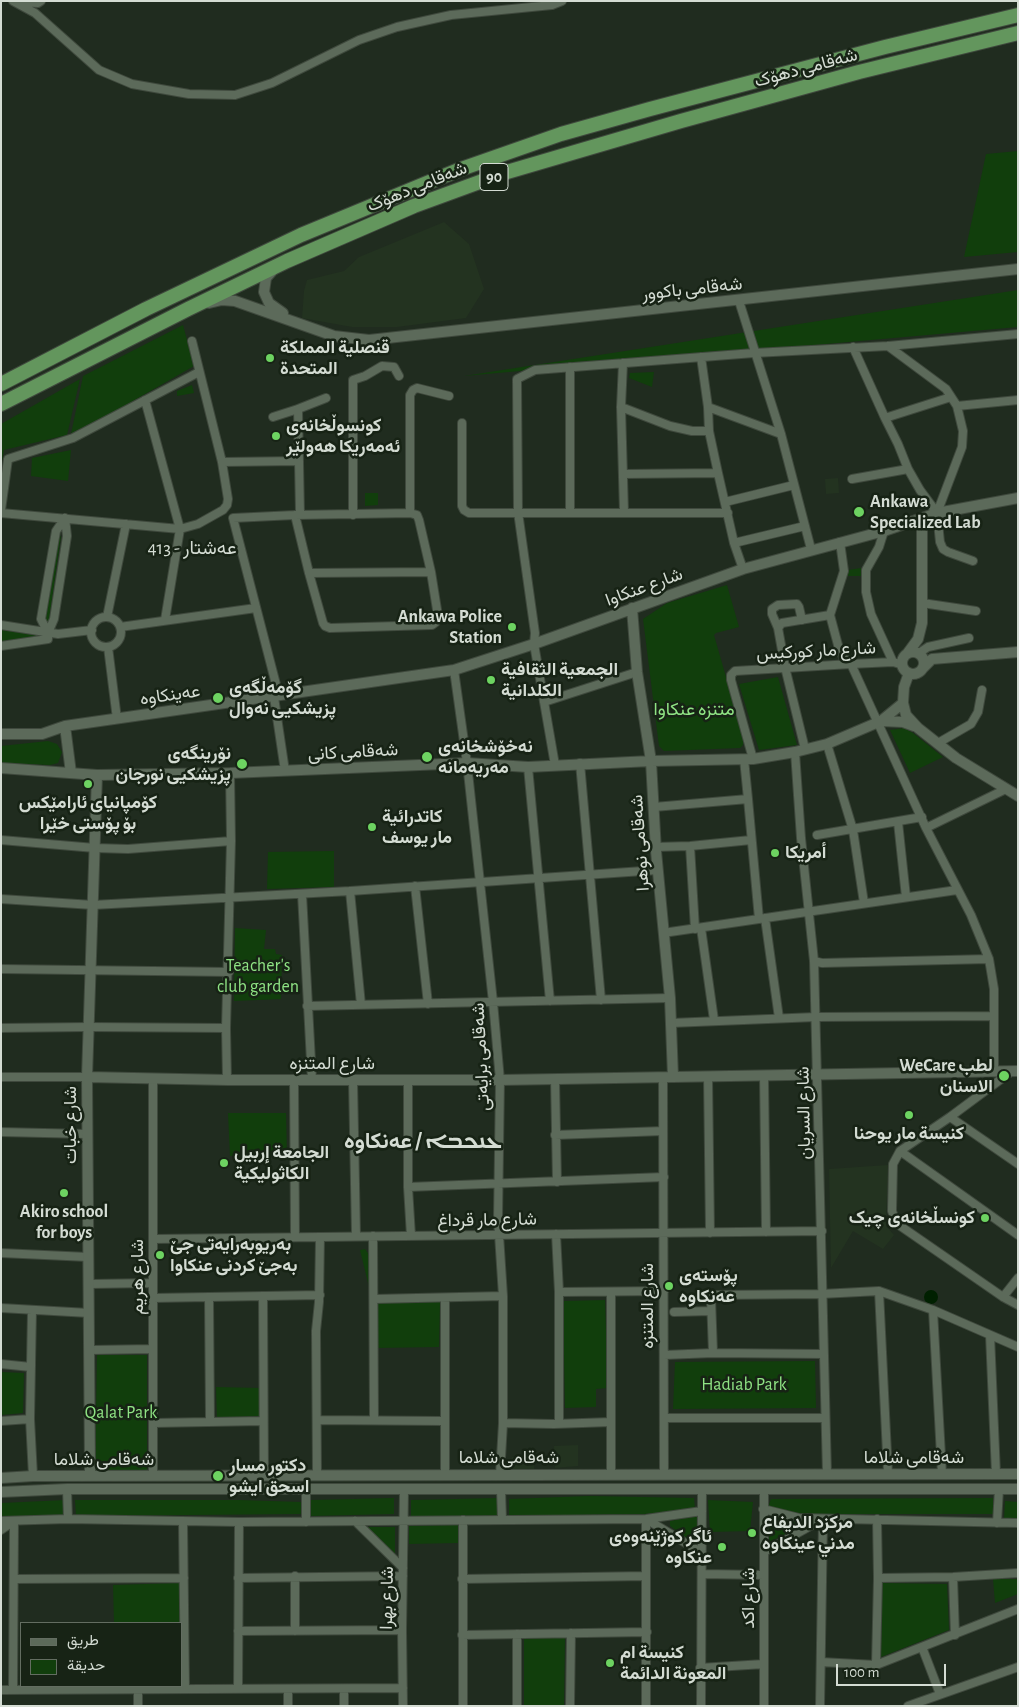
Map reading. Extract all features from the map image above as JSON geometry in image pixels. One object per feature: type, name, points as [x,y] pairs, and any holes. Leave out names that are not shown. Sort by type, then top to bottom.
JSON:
[{"type":"highway","name":"شەقامی دهۆک","points":[[1,384],[146,309],[319,227],[461,169],[561,134],[679,101],[885,47],[1018,15]]},
{"type":"highway","name":"شەقامی دهۆک","points":[[1,404],[287,260],[414,206],[507,172],[681,121],[860,72],[1018,33]]},
{"type":"highway","points":[[679,101],[681,121]]},
{"type":"street","points":[[14,2],[38,3],[40,1]]},
{"type":"street","points":[[14,2],[35,13],[99,70],[132,84],[189,94],[235,95],[272,83],[359,40],[397,27],[451,15],[552,5],[562,1]]},
{"type":"street","points":[[287,260],[268,276],[264,284],[265,294],[273,306],[303,325]]},
{"type":"street","name":"شەقامی باکوور","points":[[303,325],[334,336],[369,340],[1018,269]]},
{"type":"street","points":[[188,309],[222,300],[235,300],[303,325]]},
{"type":"street","points":[[739,301],[781,434],[812,549]]},
{"type":"street","points":[[556,765],[534,644],[535,633],[518,512],[517,379],[535,370],[754,353],[888,346],[1018,334]]},
{"type":"street","points":[[192,341],[200,372],[222,462],[227,505],[215,515],[198,524],[180,529],[65,518],[1,507],[8,459],[73,438],[200,372]]},
{"type":"street","points":[[888,346],[946,389],[957,406],[963,431],[962,447],[937,513],[940,542],[943,549],[973,561]]},
{"type":"street","points":[[853,348],[908,469],[920,490],[937,513]]},
{"type":"street","points":[[700,357],[708,407],[709,431],[734,543],[743,568]]},
{"type":"street","points":[[623,363],[621,407],[624,512]]},
{"type":"street","points":[[353,515],[353,380],[365,376],[382,366],[394,367],[399,376]]},
{"type":"street","points":[[570,368],[570,513]]},
{"type":"street","points":[[410,513],[410,395],[412,390],[417,388],[449,396]]},
{"type":"street","points":[[885,418],[951,397]]},
{"type":"street","points":[[272,416],[298,409],[326,398]]},
{"type":"street","points":[[145,400],[180,529],[165,620]]},
{"type":"street","points":[[957,406],[1018,400]]},
{"type":"street","points":[[621,407],[670,426],[692,431],[709,431]]},
{"type":"street","points":[[708,407],[781,434]]},
{"type":"street","points":[[285,771],[276,697],[234,518],[298,515],[410,513],[417,515],[420,520],[431,572],[438,616],[436,622],[432,625],[330,628],[322,623],[309,573],[298,515],[298,409]]},
{"type":"street","points":[[462,423],[462,506],[464,510],[469,512],[728,513]]},
{"type":"street","points":[[222,462],[299,461]]},
{"type":"street","points":[[852,478],[908,469]]},
{"type":"street","points":[[623,474],[718,473]]},
{"type":"street","points":[[725,502],[794,485]]},
{"type":"street","name":"شارع عنكاوا","points":[[276,697],[454,670],[534,644],[743,568],[884,531],[937,513],[1018,498]]},
{"type":"street","points":[[48,632],[41,619],[56,531],[65,518]]},
{"type":"street","points":[[1,646],[48,639],[48,632],[54,618],[67,536],[65,518]]},
{"type":"street","points":[[922,519],[921,631],[918,639],[903,659],[904,687],[902,703],[906,715],[918,728],[956,758],[1018,796]]},
{"type":"street","points":[[107,617],[126,524]]},
{"type":"street","points":[[734,543],[805,526]]},
{"type":"street","points":[[884,531],[879,547],[866,570],[866,592],[871,614],[902,667],[916,673],[932,659],[1018,652]]},
{"type":"street","points":[[840,542],[844,571],[830,615],[838,645],[843,657],[852,664],[926,828],[971,915],[989,959],[994,989],[994,1071]]},
{"type":"street","points":[[309,573],[431,572]]},
{"type":"street","points":[[922,603],[976,611]]},
{"type":"street","name":"شارع السريان","points":[[802,620],[797,604],[774,607],[772,614],[778,628],[800,750],[800,838],[810,912],[814,961],[827,1474]]},
{"type":"street","points":[[120,627],[256,608]]},
{"type":"street","name":"شەقامی نوهرا","points":[[632,608],[637,672],[651,761],[655,847],[670,998],[671,1023],[668,1077]]},
{"type":"street","points":[[778,628],[782,623],[830,615]]},
{"type":"street","points":[[107,617],[115,620],[120,627],[119,640],[112,646],[104,647],[93,639],[92,630],[95,622],[98,620],[107,617]]},
{"type":"street","points":[[1,626],[58,634],[92,630]]},
{"type":"street","points":[[919,654],[928,647],[968,638]]},
{"type":"street","points":[[108,647],[117,719]]},
{"type":"street","points":[[907,654],[913,652],[919,654],[924,660],[922,669]]},
{"type":"street","name":"شارع مار كوركيس","points":[[748,759],[731,675],[735,671],[852,664],[902,667]]},
{"type":"street","name":"شەقامی برایەتی","points":[[454,670],[467,763],[500,1080],[498,1184],[503,1296],[503,1423],[500,1475]]},
{"type":"street","points":[[544,702],[637,672]]},
{"type":"street","points":[[938,743],[971,724],[978,712],[982,690]]},
{"type":"street","name":"عەینکاوە","points":[[65,726],[276,697]]},
{"type":"street","name":"شەقامی کانی","points":[[1,768],[97,775],[230,773],[467,763],[528,767],[580,763],[748,759],[827,744],[879,722],[902,703]]},
{"type":"street","points":[[879,722],[903,722],[918,728]]},
{"type":"street","points":[[1,734],[42,734],[65,726],[72,773]]},
{"type":"street","points":[[827,744],[853,830],[864,903]]},
{"type":"street","points":[[748,759],[751,840],[779,1018]]},
{"type":"street","points":[[580,763],[601,1000]]},
{"type":"street","points":[[528,767],[550,1001]]},
{"type":"street","points":[[227,1080],[226,1028],[231,898],[230,773]]},
{"type":"street","name":"شارع خبات","points":[[90,1476],[86,1134],[97,775]]},
{"type":"street","points":[[926,828],[1006,789]]},
{"type":"street","points":[[654,807],[748,798]]},
{"type":"street","points":[[817,835],[922,817]]},
{"type":"street","points":[[898,822],[906,898]]},
{"type":"street","points":[[1,840],[128,849],[231,841]]},
{"type":"street","points":[[655,847],[690,846],[751,840]]},
{"type":"street","points":[[690,846],[698,928],[714,1020]]},
{"type":"street","points":[[1,899],[93,905],[302,894],[658,870]]},
{"type":"street","points":[[416,886],[428,1004]]},
{"type":"street","points":[[663,933],[957,890]]},
{"type":"street","points":[[350,891],[361,1005]]},
{"type":"street","points":[[302,894],[312,1080]]},
{"type":"street","points":[[814,961],[822,963],[989,959]]},
{"type":"street","points":[[1,969],[229,972]]},
{"type":"street","points":[[307,1006],[670,998]]},
{"type":"street","points":[[671,1023],[816,1017],[994,1016]]},
{"type":"street","points":[[1,1028],[226,1028]]},
{"type":"street","points":[[1015,1071],[900,1150],[893,1164],[892,1211],[896,1223],[1003,1297],[1018,1305]]},
{"type":"street","name":"شارع المتنزه","points":[[1,1077],[227,1080],[500,1080],[1015,1071]]},
{"type":"street","points":[[764,1075],[766,1232]]},
{"type":"street","points":[[708,1076],[710,1233]]},
{"type":"street","name":"شارع المتنزه","points":[[664,1474],[663,1131],[668,1077]]},
{"type":"street","name":"شارع هريم","points":[[153,1079],[153,1476]]},
{"type":"street","points":[[555,1079],[557,1182]]},
{"type":"street","points":[[294,1080],[295,1237]]},
{"type":"street","points":[[353,1080],[356,1236]]},
{"type":"street","points":[[408,1080],[408,1187],[411,1236]]},
{"type":"street","points":[[950,1117],[1018,1164]]},
{"type":"street","points":[[555,1135],[663,1131]]},
{"type":"street","points":[[1,1132],[86,1134]]},
{"type":"street","points":[[900,1150],[1018,1235]]},
{"type":"street","points":[[408,1187],[664,1177]]},
{"type":"street","name":"شارع مار قرداغ","points":[[153,1239],[822,1231]]},
{"type":"street","points":[[556,1234],[559,1292],[559,1423]]},
{"type":"street","points":[[373,1236],[374,1420]]},
{"type":"street","points":[[317,1475],[316,1331],[320,1295],[320,1237]]},
{"type":"street","points":[[1,1253],[88,1257]]},
{"type":"street","points":[[1003,1297],[1018,1278]]},
{"type":"street","points":[[89,1284],[153,1284]]},
{"type":"street","points":[[879,1290],[888,1474]]},
{"type":"street","points":[[713,1353],[711,1298],[714,1295],[822,1294],[879,1290],[933,1310],[1018,1347]]},
{"type":"street","points":[[559,1292],[664,1291]]},
{"type":"street","points":[[610,1474],[611,1292]]},
{"type":"street","points":[[153,1298],[320,1295]]},
{"type":"street","points":[[263,1296],[264,1475]]},
{"type":"street","points":[[374,1299],[503,1296]]},
{"type":"street","points":[[209,1297],[210,1422]]},
{"type":"street","points":[[445,1298],[445,1475]]},
{"type":"street","points":[[1,1308],[89,1313]]},
{"type":"street","points":[[32,1310],[30,1419],[33,1476]]},
{"type":"street","points":[[933,1310],[942,1474]]},
{"type":"street","points":[[674,1312],[711,1311]]},
{"type":"street","points":[[990,1334],[996,1474]]},
{"type":"street","points":[[89,1350],[153,1349]]},
{"type":"street","points":[[664,1355],[713,1353],[824,1354]]},
{"type":"street","points":[[1,1364],[31,1367]]},
{"type":"street","points":[[664,1418],[825,1418]]},
{"type":"street","points":[[1,1421],[30,1419]]},
{"type":"street","points":[[317,1420],[444,1421]]},
{"type":"street","points":[[153,1424],[263,1421]]},
{"type":"street","points":[[503,1423],[611,1422]]},
{"type":"street","points":[[559,1474],[560,1490]]},
{"type":"street","points":[[848,1474],[852,1476],[854,1481],[853,1486],[848,1489]]},
{"type":"street","points":[[868,1474],[863,1476],[861,1481],[863,1486],[868,1489]]},
{"type":"street","name":"شەقامی شلاما","points":[[1,1478],[33,1476],[264,1475],[1018,1474]]},
{"type":"street","points":[[200,1476],[200,1490]]},
{"type":"street","name":"شەقامی شلاما","points":[[1,1492],[67,1489],[560,1490],[1018,1488]]},
{"type":"street","points":[[67,1489],[68,1519]]},
{"type":"street","points":[[701,1706],[702,1489]]},
{"type":"street","name":"شارع اكد","points":[[764,1489],[764,1706]]},
{"type":"street","points":[[997,1523],[999,1489]]},
{"type":"street","points":[[306,1490],[306,1522]]},
{"type":"street","name":"شارع بهرا","points":[[403,1706],[404,1490]]},
{"type":"street","points":[[501,1490],[502,1520]]},
{"type":"street","points":[[764,1509],[799,1518],[1018,1523]]},
{"type":"street","points":[[1,1521],[68,1519],[183,1522],[306,1522],[646,1519],[702,1511]]},
{"type":"street","points":[[646,1519],[702,1553]]},
{"type":"street","points":[[646,1519],[646,1706]]},
{"type":"street","points":[[764,1552],[823,1519]]},
{"type":"street","points":[[820,1706],[823,1519]]},
{"type":"street","points":[[876,1665],[877,1519]]},
{"type":"street","points":[[463,1520],[463,1706]]},
{"type":"street","points":[[1,1530],[14,1521]]},
{"type":"street","points":[[13,1690],[17,1633],[14,1579],[14,1521]]},
{"type":"street","points":[[355,1521],[403,1572]]},
{"type":"street","points":[[183,1522],[185,1689]]},
{"type":"street","points":[[238,1689],[239,1522]]},
{"type":"street","points":[[238,1578],[403,1572]]},
{"type":"street","points":[[878,1578],[953,1577],[1018,1573]]},
{"type":"street","points":[[702,1574],[764,1575]]},
{"type":"street","points":[[295,1576],[296,1631]]},
{"type":"street","points":[[462,1579],[646,1576]]},
{"type":"street","points":[[953,1577],[955,1635]]},
{"type":"street","points":[[14,1579],[184,1578]]},
{"type":"street","points":[[821,1662],[876,1665],[1018,1609]]},
{"type":"street","points":[[238,1631],[402,1630]]},
{"type":"street","points":[[462,1636],[647,1632]]},
{"type":"street","points":[[517,1634],[517,1706]]},
{"type":"street","points":[[570,1706],[571,1634]]},
{"type":"street","points":[[922,1648],[940,1694]]},
{"type":"street","points":[[700,1668],[764,1664]]},
{"type":"street","points":[[908,1706],[1018,1667]]},
{"type":"street","points":[[344,1688],[344,1706]]},
{"type":"street","points":[[1,1690],[403,1688]]},
{"type":"street","points":[[138,1689],[138,1706]]},
{"type":"street","points":[[288,1689],[288,1706]]},
{"type":"shaded area","points":[[444,222],[469,244],[484,289],[466,318],[397,327],[352,327],[302,318],[304,291],[307,280],[344,271],[359,257]]},
{"type":"shaded area","points":[[838,478],[839,493],[826,494],[825,479]]},
{"type":"shaded area","points":[[888,1165],[886,1226],[894,1235],[883,1249],[853,1231],[831,1268],[829,1169]]},
{"type":"shaded area","points":[[931,1290],[936,1292],[938,1297],[936,1302],[931,1304],[926,1302],[924,1297],[926,1292]]},
{"type":"shaded area","points":[[578,1445],[578,1466],[555,1468],[554,1446]]},
{"type":"shaded area","points":[[534,1456],[534,1473],[513,1473],[512,1457]]},
{"type":"green space","points":[[1018,151],[1018,252],[964,257],[986,154]]},
{"type":"green space","points":[[1018,290],[1018,327],[464,376]]},
{"type":"green space","points":[[183,325],[194,366],[105,417],[71,434],[83,376]]},
{"type":"green space","points":[[654,372],[652,387],[629,378],[630,373]]},
{"type":"green space","points":[[80,379],[67,435],[4,450],[1,466],[1,424]]},
{"type":"green space","points":[[192,385],[194,393],[177,396],[177,391]]},
{"type":"green space","points":[[71,450],[68,481],[31,476],[32,458]]},
{"type":"green space","points":[[365,493],[378,493],[378,505],[365,506]]},
{"type":"green space","points":[[61,536],[49,620],[47,622],[45,616],[58,538]]},
{"type":"green space","points":[[861,568],[863,576],[848,576],[848,570]]},
{"type":"green space","name":"متنزه عنكاوا","points":[[727,585],[739,627],[714,635],[744,740],[743,745],[740,748],[664,751],[659,746],[643,619],[667,603]]},
{"type":"green space","points":[[1,627],[46,634],[46,637],[1,644]]},
{"type":"green space","points":[[778,677],[797,745],[759,750],[739,684]]},
{"type":"green space","points":[[904,728],[943,757],[910,773],[890,730]]},
{"type":"green space","points":[[48,741],[57,744],[62,752],[58,763],[50,765],[1,763],[1,746]]},
{"type":"green space","points":[[334,851],[334,887],[267,889],[268,852]]},
{"type":"green space","name":"Teacher's club garden","points":[[235,928],[266,930],[264,949],[275,949],[276,954],[282,955],[281,999],[234,1001]]},
{"type":"green space","points":[[228,1113],[286,1113],[287,1156],[230,1156]]},
{"type":"green space","points":[[365,1249],[370,1256],[378,1260],[376,1285],[369,1287],[360,1250]]},
{"type":"green space","points":[[605,1300],[608,1388],[596,1389],[596,1407],[565,1408],[563,1301]]},
{"type":"green space","points":[[376,1302],[440,1302],[439,1347],[377,1348]]},
{"type":"green space","name":"Qalat Park","points":[[97,1355],[147,1355],[147,1473],[95,1472]]},
{"type":"green space","name":"Hadiab Park","points":[[815,1361],[816,1408],[673,1409],[675,1362]]},
{"type":"green space","points":[[1,1372],[24,1373],[23,1413],[1,1415]]},
{"type":"green space","points":[[216,1387],[260,1388],[259,1416],[217,1418]]},
{"type":"green space","points":[[589,1496],[694,1498],[695,1509],[644,1514],[509,1516],[509,1499]]},
{"type":"green space","points":[[394,1498],[394,1514],[310,1516],[311,1500]]},
{"type":"green space","points":[[500,1498],[500,1516],[411,1516],[411,1500]]},
{"type":"green space","points":[[993,1498],[993,1514],[803,1514],[768,1507],[771,1499]]},
{"type":"green space","points":[[66,1500],[65,1516],[1,1517],[1,1503]]},
{"type":"green space","points":[[75,1500],[301,1502],[302,1514],[76,1516]]},
{"type":"green space","points":[[708,1500],[753,1502],[750,1531],[710,1532]]},
{"type":"green space","points":[[1005,1501],[1018,1502],[1018,1519],[1004,1520]]},
{"type":"green space","points":[[698,1516],[699,1545],[670,1526],[670,1521]]},
{"type":"green space","points":[[768,1516],[806,1524],[769,1542]]},
{"type":"green space","points":[[458,1525],[458,1543],[409,1544],[409,1526]]},
{"type":"green space","points":[[366,1527],[395,1527],[395,1556]]},
{"type":"green space","points":[[993,1579],[1018,1579],[1018,1594],[995,1603]]},
{"type":"green space","points":[[180,1583],[181,1622],[114,1622],[113,1585]]},
{"type":"green space","points":[[882,1583],[947,1584],[949,1630],[881,1657]]},
{"type":"green space","points":[[565,1637],[564,1706],[524,1706],[524,1638]]},
{"type":"place","name":"قنصلية المملكة المتحدة","points":[[270,358]]},
{"type":"place","name":"کونسوڵخانەی ئەمەریکا هەولێر","points":[[276,436]]},
{"type":"place","name":"Ankawa Specialized Lab","points":[[859,512]]},
{"type":"place","name":"Ankawa Police Station","points":[[512,627]]},
{"type":"place","name":"الجمعية الثقافية الكلدانية","points":[[491,680]]},
{"type":"place","name":"گۆمەڵگەی پزیشکیی نەوال","points":[[218,698]]},
{"type":"place","name":"نەخۆشخانەی مەریەمانە","points":[[427,757]]},
{"type":"place","name":"نۆرینگەی پزیشکیی نورجان","points":[[242,764]]},
{"type":"place","name":"کۆمپانیای ئارامێکس بۆ پۆستی خێرا","points":[[88,784]]},
{"type":"place","name":"كاتدرائية مار يوسف","points":[[372,827]]},
{"type":"place","name":"أمريكا","points":[[775,853]]},
{"type":"place","name":"WeCare لطب الاسنان","points":[[1004,1076]]},
{"type":"place","name":"كنيسة مار يوحنا","points":[[909,1115]]},
{"type":"place","name":"الجامعة إربيل الكاثوليكية","points":[[224,1163]]},
{"type":"place","name":"Akiro school for boys","points":[[64,1193]]},
{"type":"place","name":"کونسڵخانەی چیک","points":[[985,1218]]},
{"type":"place","name":"بەریوبەرایەتی جێ بەجێ کردنی عنکاوا","points":[[160,1255]]},
{"type":"place","name":"پۆسته‌ی عه‌نكاوه‌","points":[[669,1286]]},
{"type":"place","name":"دكتور مسار اسحق ايشو","points":[[218,1476]]},
{"type":"place","name":"مرکزد الدیفاع مدني عينكاوه","points":[[752,1533]]},
{"type":"place","name":"ئاگر كوژێنه‌وه‌ی عنكاوه","points":[[722,1547]]},
{"type":"place","name":"كنيسة ام المعونة الدائمة","points":[[610,1663]]},
{"type":"district","name":"عه‌شتار - 413","points":[[192,548]]},
{"type":"district","name":"ܥܢܟܒܐ / عەنکاوە","points":[[423,1141]]}]
